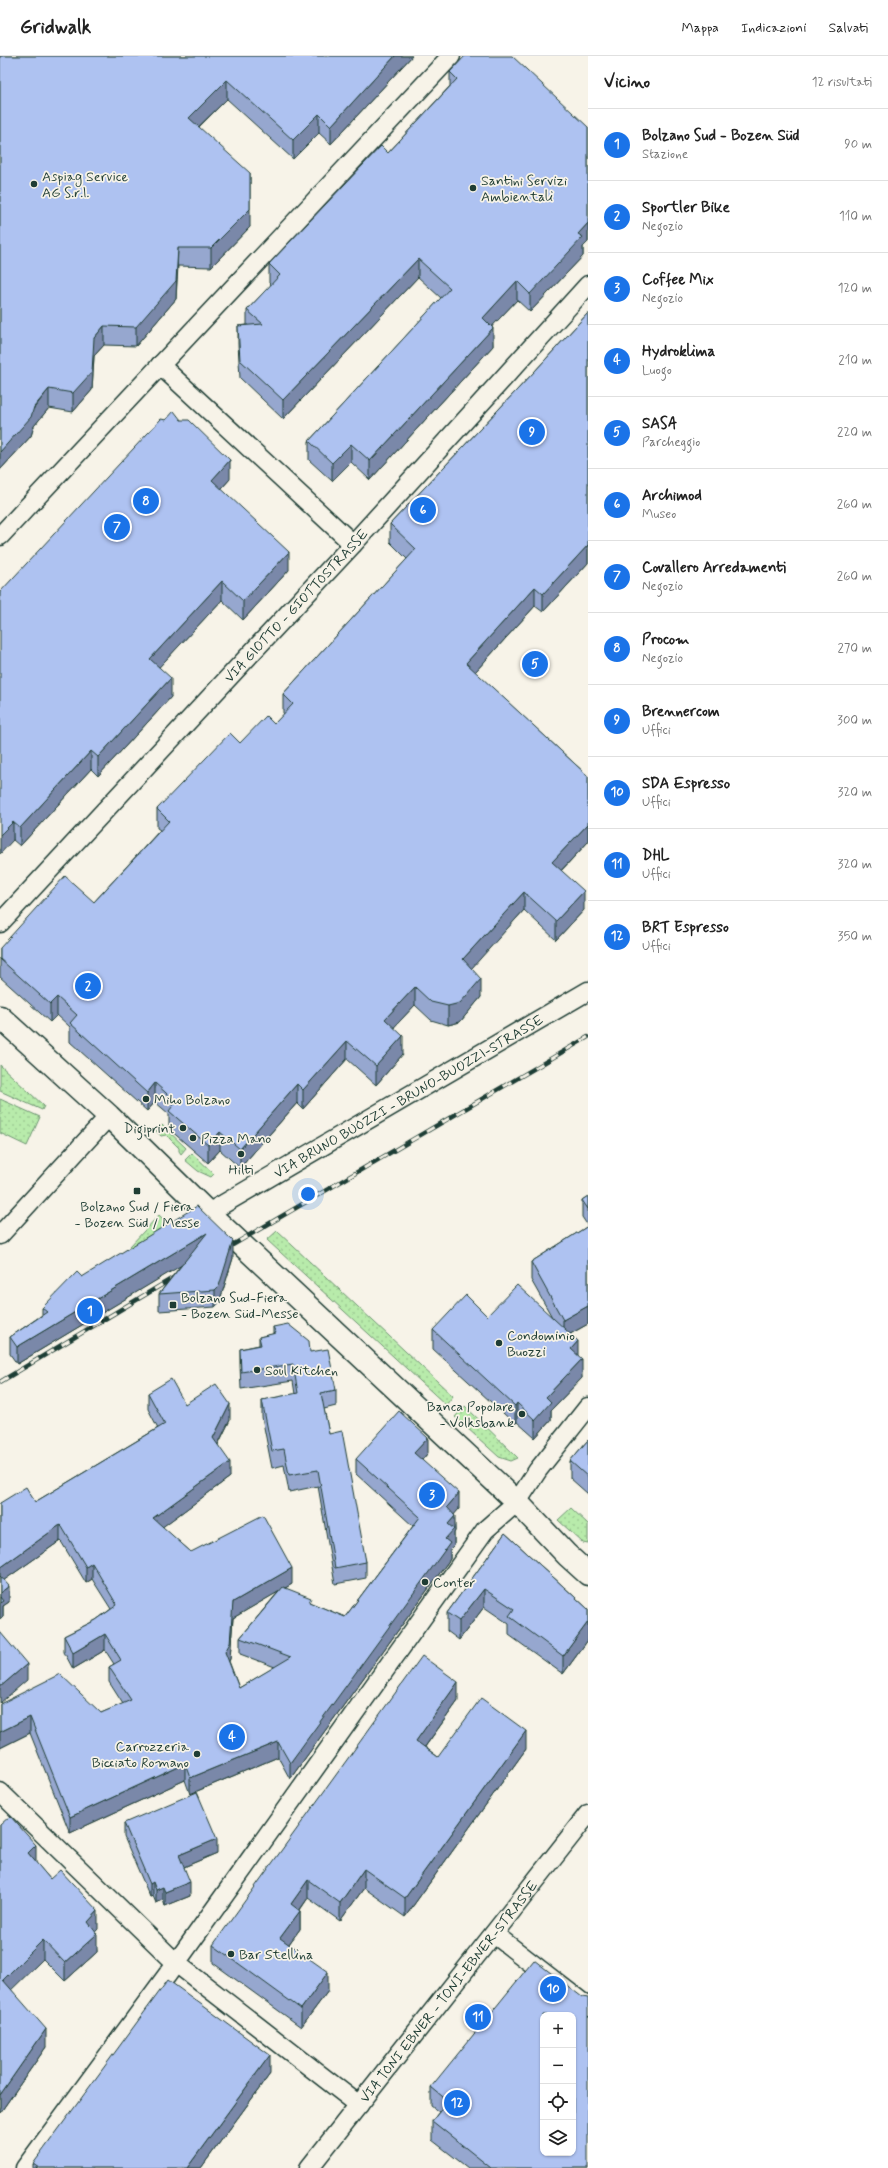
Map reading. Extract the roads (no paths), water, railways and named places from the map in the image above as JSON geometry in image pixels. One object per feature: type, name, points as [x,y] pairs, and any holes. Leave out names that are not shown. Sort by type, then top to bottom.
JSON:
[{"type":"main road","points":[[0,1017],[109,1116],[208,1213],[517,1502],[566,1555],[588,1574]]},
{"type":"street","points":[[0,536],[451,56]]},
{"type":"street","name":"VIA GIOTTO - GIOTTOSTRASSE","points":[[0,923],[353,544],[588,285]]},
{"type":"street","points":[[160,365],[353,544]]},
{"type":"street","name":"VIA BRUNO BUOZZI - BRUNO-BUOZZI-STRASSE","points":[[208,1213],[588,991]]},
{"type":"street","points":[[0,1235],[109,1116]]},
{"type":"street","points":[[26,2168],[176,1963],[486,1530],[517,1502],[538,1470],[588,1407]]},
{"type":"street","points":[[0,1792],[176,1963],[359,2106]]},
{"type":"street","name":"VIA TONI EBNER - TONI-EBNER-STRASSE","points":[[309,2168],[588,1814]]},
{"type":"street","points":[[494,1934],[588,2007]]},
{"type":"railway","points":[[224,1250],[588,1037]]},
{"type":"railway","points":[[0,1382],[178,1275]]},
{"type":"place","name":"Aspiag Service AG S.r.l.","points":[[34,184]]},
{"type":"place","name":"Santini Servizi Ambientali","points":[[473,188]]},
{"type":"place","name":"Brennercom","points":[[532,432]]},
{"type":"place","name":"Procom","points":[[146,501]]},
{"type":"place","name":"Archimod","points":[[423,510]]},
{"type":"place","name":"Covallero Arredamenti","points":[[117,527]]},
{"type":"place","name":"SASA","points":[[535,664]]},
{"type":"place","name":"Sportler Bike","points":[[88,986]]},
{"type":"place","name":"Miho Bolzano","points":[[146,1099]]},
{"type":"place","name":"Digiprint","points":[[183,1128]]},
{"type":"place","name":"Pizza Mano","points":[[193,1138]]},
{"type":"place","name":"Hilti","points":[[241,1154]]},
{"type":"place","name":"Bolzano Sud / Fiera - Bozen Süd / Messe","points":[[137,1191]]},
{"type":"place","name":"Bolzano Sud-Fiera - Bozen Süd-Messe","points":[[173,1305]]},
{"type":"place","name":"Bolzano Sud - Bozen Süd","points":[[90,1311]]},
{"type":"place","name":"Condominio Buozzi","points":[[499,1343]]},
{"type":"place","name":"Soul Kitchen","points":[[257,1370]]},
{"type":"place","name":"Banca Popolare - Volksbank","points":[[522,1414]]},
{"type":"place","name":"Coffee Mix","points":[[432,1495]]},
{"type":"place","name":"Conter","points":[[425,1582]]},
{"type":"place","name":"Hydroklima","points":[[232,1737]]},
{"type":"place","name":"Carrozzeria Bicciato Romano","points":[[197,1754]]},
{"type":"place","name":"Bar Stellina","points":[[231,1954]]},
{"type":"place","name":"SDA Espresso","points":[[553,1989]]},
{"type":"place","name":"DHL","points":[[478,2017]]},
{"type":"place","name":"BRT Espresso","points":[[457,2103]]}]
